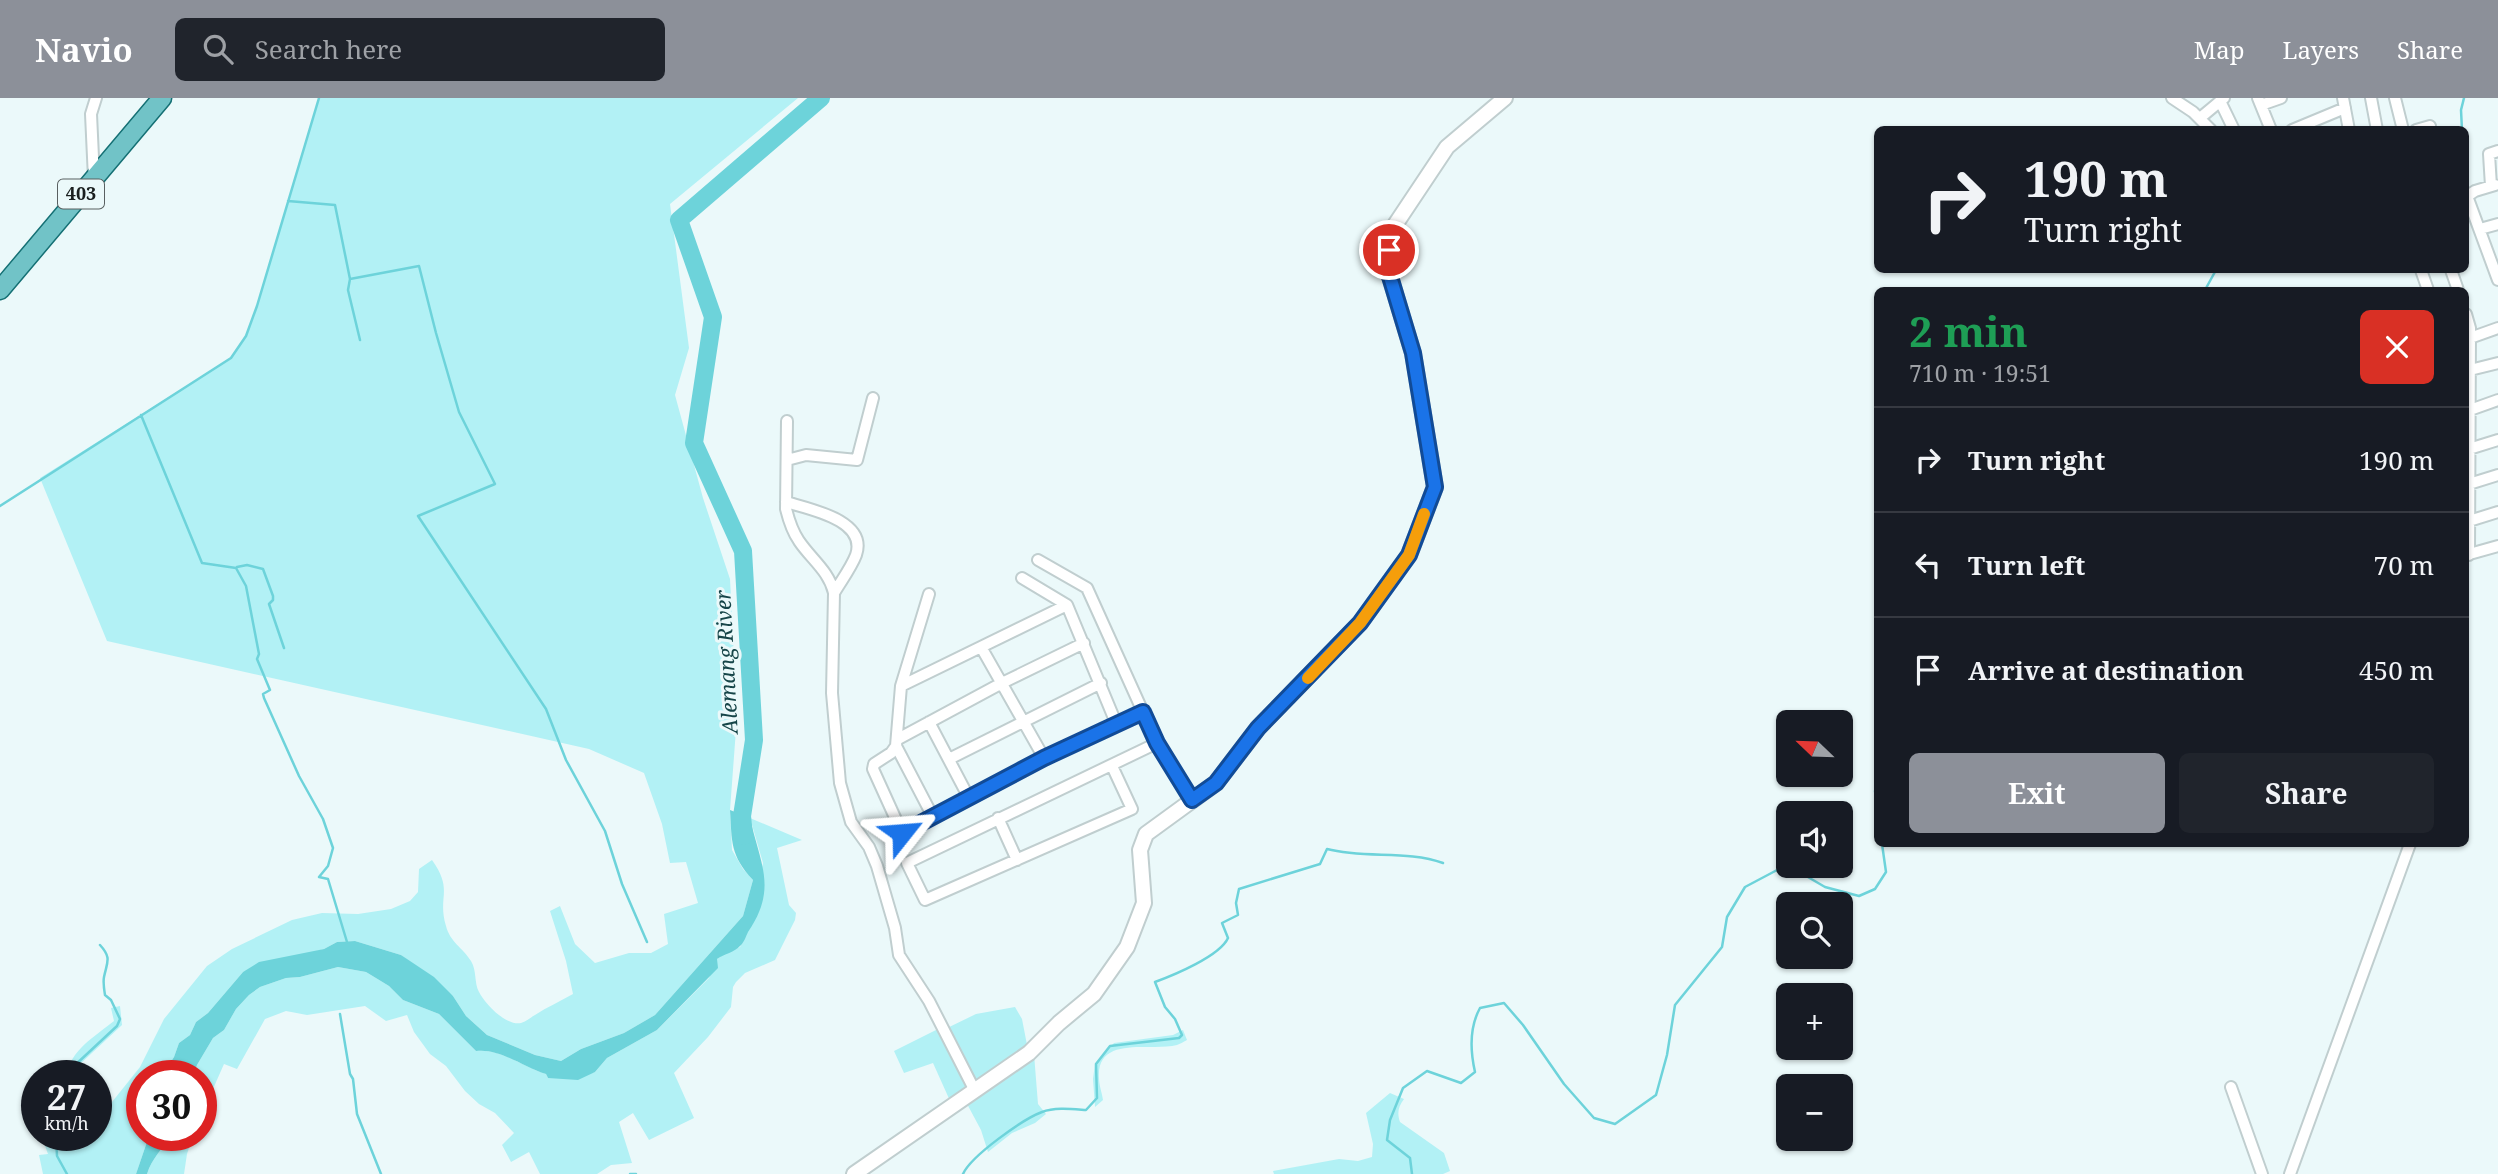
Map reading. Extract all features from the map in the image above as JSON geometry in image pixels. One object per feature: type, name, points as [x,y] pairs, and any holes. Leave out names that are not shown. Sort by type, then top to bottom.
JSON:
[{"type":"main road","name":"403","points":[[0,290],[162,98]]},
{"type":"street","points":[[94,179],[91,114],[96,98]]},
{"type":"street","points":[[854,1174],[1029,1053],[1094,994],[1127,947],[1144,903],[1140,850],[1146,834],[1216,783],[1258,728],[1360,623],[1409,555],[1435,487],[1413,353],[1388,270],[1391,231],[1447,147],[1505,98]]},
{"type":"street","points":[[2172,98],[2207,126]]},
{"type":"street","points":[[2270,126],[2260,101],[2281,98]]},
{"type":"street","points":[[2371,98],[2376,126]]},
{"type":"street","points":[[2402,126],[2396,99],[2409,98]]},
{"type":"street","points":[[2200,118],[2222,99],[2232,126]]},
{"type":"street","points":[[2300,126],[2344,103],[2348,126]]},
{"type":"street","points":[[2469,196],[2495,185],[2489,154],[2498,151]]},
{"type":"street","points":[[2469,202],[2498,280]]},
{"type":"street","points":[[2480,229],[2498,224]]},
{"type":"street","points":[[2469,324],[2469,521],[2498,512]]},
{"type":"street","points":[[2470,338],[2498,328]]},
{"type":"street","points":[[2470,370],[2498,363]]},
{"type":"street","points":[[786,460],[806,455],[858,460],[873,398]]},
{"type":"street","points":[[2470,410],[2498,400]]},
{"type":"street","points":[[787,421],[786,509],[793,531],[830,579],[834,593],[832,693],[842,791],[851,822],[869,847],[877,866],[895,928],[899,955],[929,1002],[975,1091]]},
{"type":"street","points":[[2469,449],[2498,439]]},
{"type":"street","points":[[2469,484],[2498,475]]},
{"type":"street","points":[[786,502],[836,519],[850,528],[856,541],[857,552],[834,593]]},
{"type":"street","points":[[2469,554],[2498,546]]},
{"type":"street","points":[[1038,560],[1087,588],[1157,743],[1192,800]]},
{"type":"street","points":[[1022,578],[1067,605],[1116,723]]},
{"type":"street","points":[[929,594],[901,686],[897,742],[891,753],[874,764],[873,769],[902,833],[1044,758],[1143,712]]},
{"type":"street","points":[[901,686],[1067,605]]},
{"type":"street","points":[[897,742],[1002,683],[1084,643]]},
{"type":"street","points":[[981,647],[1044,758]]},
{"type":"street","points":[[949,759],[1101,683]]},
{"type":"street","points":[[929,722],[969,798]]},
{"type":"street","points":[[897,742],[933,817]]},
{"type":"street","points":[[1112,766],[1132,809],[925,900],[907,863],[1157,743]]},
{"type":"street","points":[[998,818],[1017,860]]},
{"type":"street","points":[[2290,1174],[2409,847]]},
{"type":"street","points":[[2231,1087],[2262,1174]]},
{"type":"shaded area","points":[[319,98],[798,98],[670,204],[689,348],[675,395],[703,498],[730,579],[737,716],[730,810],[732,850],[753,880],[743,916],[655,1015],[624,1033],[581,1049],[561,1061],[535,1055],[487,1035],[466,1016],[453,996],[401,955],[355,941],[337,942],[324,949],[243,972],[208,1013],[196,1022],[190,1035],[179,1043],[172,1060],[144,1060],[164,1019],[207,966],[232,949],[292,920],[322,913],[358,914],[391,909],[410,901],[418,892],[419,869],[432,860],[444,887],[443,907],[448,932],[471,961],[477,988],[482,997],[497,1013],[515,1023],[525,1022],[573,994],[550,911],[560,906],[575,944],[595,963],[629,953],[651,953],[668,944],[664,914],[698,903],[686,862],[670,863],[662,824],[644,773],[589,749],[107,641],[40,478],[231,358],[246,336]]},
{"type":"shaded area","points":[[730,810],[750,818],[764,876],[762,902],[744,941],[735,950],[717,959],[718,968],[657,1030],[607,1058],[595,1072],[578,1080],[548,1078],[546,1074],[503,1055],[476,1051],[439,1014],[403,1000],[389,986],[366,972],[338,967],[286,978],[260,987],[236,1009],[224,1030],[213,1038],[200,1060],[172,1060],[179,1043],[190,1035],[196,1022],[208,1013],[243,972],[259,962],[324,949],[337,942],[355,941],[401,955],[434,977],[453,996],[466,1016],[487,1035],[535,1055],[561,1061],[581,1049],[624,1033],[655,1015],[743,916],[753,880],[740,863],[732,840]]},
{"type":"shaded area","points":[[750,818],[802,840],[777,848],[789,905],[796,913],[795,920],[775,960],[745,973],[736,982],[731,1007],[708,1037],[674,1073],[694,1118],[649,1140],[633,1113],[619,1122],[632,1163],[611,1165],[597,1174],[540,1174],[529,1152],[511,1162],[502,1145],[514,1133],[495,1113],[479,1104],[465,1091],[446,1066],[430,1054],[414,1032],[407,1015],[386,1021],[365,1006],[307,1015],[286,1011],[265,1019],[237,1069],[224,1064],[217,1080],[217,1060],[200,1060],[213,1038],[224,1030],[236,1009],[260,987],[286,978],[338,967],[366,972],[389,986],[403,1000],[439,1014],[476,1051],[503,1055],[546,1074],[548,1078],[570,1078],[595,1072],[607,1058],[657,1030],[709,978],[717,959],[740,947],[746,936],[763,863]]},
{"type":"shaded area","points":[[120,1006],[122,1025],[84,1060],[72,1060],[92,1038],[114,1021],[111,1008]]},
{"type":"shaded area","points":[[1015,1007],[1022,1019],[1028,1050],[951,1103],[933,1063],[904,1073],[894,1051],[976,1014]]},
{"type":"shaded area","points":[[1183,1030],[1187,1040],[1177,1045],[1128,1048],[1106,1055],[1100,1064],[1099,1078],[1103,1100],[1095,1107],[1095,1064],[1114,1043],[1173,1035]]},
{"type":"shaded area","points":[[1034,1054],[1038,1104],[1046,1114],[1035,1123],[1012,1133],[988,1152],[981,1130],[966,1102]]},
{"type":"shaded area","points":[[126,1084],[126,1151],[144,1151],[136,1174],[43,1174],[39,1155],[48,1154],[47,1151],[112,1151],[112,1102]]},
{"type":"shaded area","points":[[1390,1093],[1404,1099],[1399,1110],[1400,1122],[1444,1153],[1450,1171],[1443,1174],[1274,1174],[1273,1171],[1339,1159],[1358,1161],[1372,1157],[1373,1144],[1366,1113]]},
{"type":"shaded area","points":[[144,1151],[160,1151],[147,1174],[136,1174]]},
{"type":"shaded area","points":[[160,1151],[188,1151],[184,1174],[147,1174]]},
{"type":"waterway","points":[[0,506],[231,358],[246,336],[257,306],[319,98]]},
{"type":"waterway","name":"Alemang River","points":[[744,836],[742,816],[754,740],[743,551],[694,443],[713,317],[679,220],[821,98]]},
{"type":"waterway","points":[[2462,126],[2464,98]]},
{"type":"waterway","points":[[288,201],[335,205],[350,279],[348,290],[360,340]]},
{"type":"waterway","points":[[350,279],[419,266],[459,412],[495,484],[418,516],[546,709],[566,760],[605,831],[622,884],[647,942]]},
{"type":"waterway","points":[[2207,287],[2214,273]]},
{"type":"waterway","points":[[141,415],[202,563],[236,568],[246,586],[259,654],[257,659],[270,690],[263,694],[264,698],[299,776],[323,819],[333,848],[328,866],[319,877],[328,879],[347,942]]},
{"type":"waterway","points":[[237,567],[247,565],[263,569],[273,596],[269,604],[284,648]]},
{"type":"waterway","points":[[1412,1174],[1410,1158],[1387,1140],[1390,1120],[1403,1088],[1427,1071],[1461,1083],[1475,1072],[1471,1039],[1480,1008],[1504,1003],[1523,1025],[1564,1084],[1594,1118],[1615,1124],[1656,1095],[1667,1055],[1675,1005],[1722,947],[1727,917],[1745,887],[1779,869],[1801,873],[1825,887],[1859,896],[1875,889],[1886,872],[1882,847]]},
{"type":"waterway","points":[[963,1174],[987,1148],[1033,1116],[1052,1109],[1086,1110],[1097,1098],[1096,1064],[1110,1046],[1179,1038],[1182,1035],[1175,1019],[1165,1007],[1155,982],[1196,964],[1223,945],[1228,938],[1222,923],[1238,915],[1236,903],[1239,889],[1320,864],[1327,849],[1356,854],[1415,857],[1443,863]]},
{"type":"waterway","points":[[81,1060],[117,1026],[120,1019],[111,1000],[105,995],[107,957],[100,945]]},
{"type":"waterway","points":[[340,1014],[357,1114],[381,1174]]},
{"type":"waterway","points":[[57,1151],[67,1174]]},
{"type":"waterway","points":[[630,1174],[636,1174]]},
{"type":"slow traffic","points":[[1308,678],[1360,623],[1409,555],[1424,514]]},
{"type":"route","points":[[902,833],[1044,758],[1143,712],[1157,743],[1192,800],[1216,783],[1258,728],[1360,623],[1409,555],[1435,487],[1413,353],[1388,270],[1389,250]]}]
